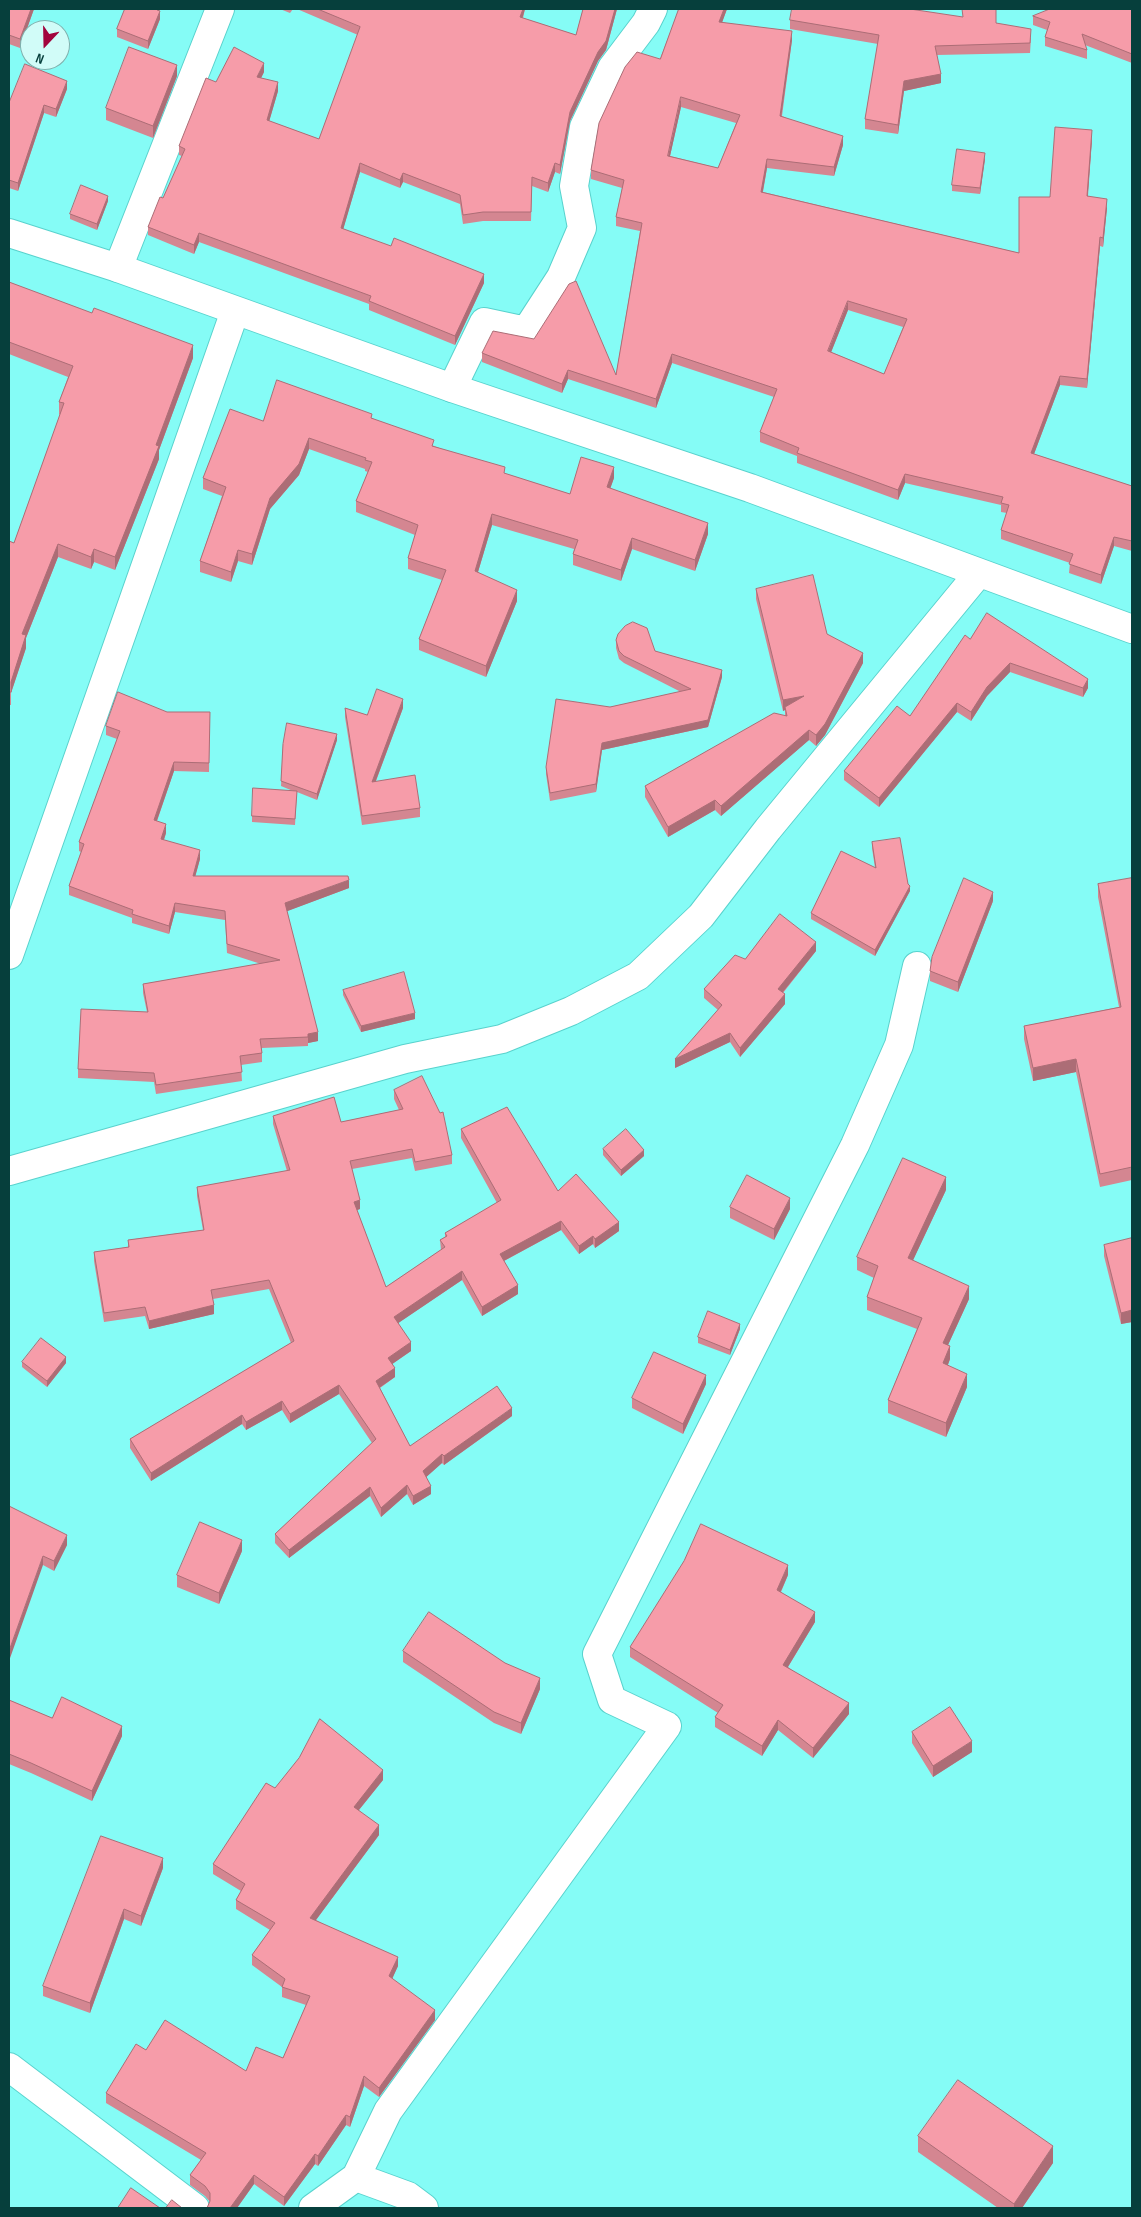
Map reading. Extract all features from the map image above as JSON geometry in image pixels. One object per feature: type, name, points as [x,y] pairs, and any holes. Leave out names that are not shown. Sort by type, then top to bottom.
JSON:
[{"type":"street","points":[[118,268],[220,9]]},
{"type":"street","points":[[452,388],[484,322],[526,331],[561,278],[582,228],[574,186],[584,127],[612,68],[646,23],[653,9]]},
{"type":"street","points":[[9,233],[118,268],[452,388],[750,488],[978,574],[1132,629]]},
{"type":"street","points":[[9,955],[235,311]]},
{"type":"street","points":[[9,1171],[404,1059],[502,1039],[571,1011],[638,976],[701,916],[768,829],[978,574]]},
{"type":"street","points":[[313,2208],[356,2177],[388,2110],[667,1726],[612,1700],[598,1654],[855,1145],[899,1045],[917,966]]},
{"type":"street","points":[[9,2067],[195,2208]]},
{"type":"street","points":[[356,2177],[408,2196],[424,2208]]},
{"type":"building","points":[[9,9],[31,9],[27,20],[20,20],[20,39],[9,35]]},
{"type":"building","points":[[125,9],[157,9],[160,11],[148,41],[117,29]]},
{"type":"building","points":[[318,9],[523,9],[520,17],[576,35],[583,9],[615,9],[606,41],[598,52],[570,112],[560,165],[555,163],[548,183],[532,177],[531,212],[483,212],[463,215],[460,195],[403,173],[400,180],[360,163],[341,228],[391,246],[394,238],[484,274],[455,336],[369,301],[371,296],[199,233],[194,245],[148,227],[160,197],[163,198],[185,149],[179,146],[206,78],[216,82],[234,47],[264,63],[257,77],[278,82],[267,120],[319,139],[360,27]]},
{"type":"building","points":[[679,9],[724,9],[719,22],[792,31],[780,116],[843,136],[834,167],[767,159],[761,192],[1019,253],[1019,197],[1050,197],[1055,127],[1092,130],[1087,196],[1107,199],[1103,238],[1100,237],[1087,379],[1060,376],[1031,453],[1132,486],[1132,541],[1114,537],[1101,575],[1069,564],[1073,554],[1001,530],[1009,505],[1001,503],[1003,497],[905,474],[898,490],[797,453],[799,448],[760,432],[777,389],[672,354],[656,399],[568,370],[562,384],[482,353],[493,331],[534,339],[569,284],[576,281],[616,375],[642,223],[616,217],[624,180],[591,170],[599,123],[625,67],[637,52],[660,59]],"holes":[[[681,97],[740,115],[718,168],[668,156]],[[848,301],[907,319],[884,374],[828,351]]]},
{"type":"building","points":[[792,9],[910,9],[963,17],[962,9],[996,9],[996,23],[1031,29],[1030,43],[935,46],[941,74],[904,81],[898,125],[865,119],[879,35],[790,20]]},
{"type":"building","points":[[1050,9],[1132,9],[1132,54],[1082,34],[1087,50],[1045,37],[1050,22],[1033,16]]},
{"type":"building","points":[[129,47],[177,65],[153,126],[106,108]]},
{"type":"building","points":[[23,70],[40,70],[67,81],[56,109],[44,105],[18,183],[9,180],[9,103]]},
{"type":"building","points":[[957,149],[985,153],[980,188],[952,185]]},
{"type":"building","points":[[81,185],[108,196],[97,224],[70,214]]},
{"type":"building","points":[[9,282],[92,313],[94,308],[193,345],[156,445],[159,446],[115,557],[94,549],[91,557],[58,544],[22,634],[26,635],[11,682],[11,692],[9,692],[9,541],[14,543],[64,403],[59,402],[73,366],[9,342]]},
{"type":"building","points":[[277,380],[372,414],[371,418],[434,440],[432,446],[505,467],[504,473],[570,494],[581,457],[614,467],[607,487],[708,523],[695,560],[632,538],[621,570],[573,554],[578,540],[492,514],[475,571],[517,590],[486,666],[419,639],[446,570],[408,558],[418,525],[356,501],[372,462],[365,460],[366,458],[309,438],[299,464],[270,498],[252,554],[238,550],[231,572],[200,561],[226,487],[203,478],[230,409],[263,421]]},
{"type":"building","points":[[813,575],[827,634],[863,653],[825,724],[816,735],[809,730],[721,806],[715,800],[668,827],[645,786],[774,713],[787,716],[785,707],[804,696],[783,700],[756,589]]},
{"type":"building","points":[[987,613],[1088,679],[1083,688],[1010,663],[987,687],[971,712],[957,703],[879,798],[844,771],[897,706],[910,716],[965,635],[970,639]]},
{"type":"building","points":[[633,622],[647,628],[655,651],[722,670],[708,720],[602,743],[596,784],[550,793],[546,767],[556,699],[610,707],[691,689],[624,656],[619,651],[616,640],[618,634],[625,626]]},
{"type":"building","points":[[377,689],[403,699],[372,782],[415,775],[420,808],[362,816],[345,708],[367,715]]},
{"type":"building","points":[[118,692],[167,712],[210,712],[209,763],[174,762],[154,820],[166,824],[161,839],[200,850],[193,876],[348,876],[349,880],[285,903],[318,1032],[308,1034],[308,1037],[260,1039],[262,1053],[240,1056],[242,1072],[156,1085],[154,1073],[78,1069],[81,1009],[148,1012],[143,984],[280,960],[227,944],[225,911],[175,903],[169,926],[132,914],[133,910],[69,886],[84,844],[79,842],[120,731],[106,726]]},
{"type":"building","points":[[287,723],[337,734],[317,794],[281,781],[283,744]]},
{"type":"building","points":[[253,788],[297,791],[295,819],[252,816]]},
{"type":"building","points":[[900,838],[908,884],[910,886],[875,950],[811,913],[841,851],[876,868],[872,842]]},
{"type":"building","points":[[964,878],[993,892],[958,982],[930,971],[932,957]]},
{"type":"building","points":[[1132,878],[1132,1167],[1100,1174],[1076,1059],[1033,1068],[1024,1026],[1121,1007],[1098,884]]},
{"type":"building","points":[[780,914],[816,942],[778,989],[785,994],[740,1048],[730,1033],[675,1059],[722,1005],[704,989],[735,955],[745,959]]},
{"type":"building","points":[[404,972],[415,1013],[361,1026],[343,990]]},
{"type":"building","points":[[422,1076],[440,1113],[443,1112],[452,1155],[415,1162],[412,1149],[350,1161],[360,1200],[354,1202],[386,1287],[445,1247],[440,1240],[447,1236],[445,1233],[501,1200],[461,1129],[507,1107],[558,1191],[576,1174],[619,1222],[595,1239],[593,1236],[579,1246],[561,1221],[500,1254],[518,1285],[482,1307],[462,1271],[394,1317],[411,1342],[388,1358],[395,1368],[376,1381],[410,1446],[497,1386],[512,1408],[444,1456],[442,1454],[423,1471],[431,1486],[413,1496],[407,1485],[381,1508],[370,1487],[289,1550],[275,1534],[376,1439],[339,1385],[290,1414],[282,1401],[246,1422],[242,1415],[151,1473],[130,1439],[294,1341],[269,1280],[211,1290],[214,1305],[149,1321],[145,1307],[104,1313],[94,1252],[129,1247],[128,1240],[204,1230],[197,1187],[290,1170],[273,1116],[334,1097],[341,1122],[403,1109],[394,1090]]},
{"type":"building","points":[[626,1129],[644,1150],[621,1170],[603,1149]]},
{"type":"building","points":[[903,1158],[946,1177],[908,1258],[969,1286],[943,1343],[950,1346],[943,1363],[967,1374],[946,1423],[888,1400],[922,1318],[867,1297],[878,1266],[857,1257]]},
{"type":"building","points":[[747,1175],[790,1198],[774,1229],[730,1207]]},
{"type":"building","points":[[1132,1238],[1132,1310],[1121,1313],[1104,1245]]},
{"type":"building","points":[[708,1311],[740,1324],[730,1350],[698,1337]]},
{"type":"building","points":[[41,1338],[66,1357],[47,1381],[22,1362]]},
{"type":"building","points":[[654,1352],[706,1375],[683,1424],[632,1398]]},
{"type":"building","points":[[9,1506],[67,1535],[54,1561],[43,1556],[9,1651]]},
{"type":"building","points":[[200,1522],[242,1540],[219,1593],[177,1575]]},
{"type":"building","points":[[701,1524],[788,1565],[777,1590],[815,1612],[783,1665],[849,1703],[813,1748],[778,1720],[762,1746],[715,1717],[723,1705],[630,1647],[684,1561]]},
{"type":"building","points":[[429,1612],[505,1663],[540,1678],[521,1723],[494,1712],[403,1651]]},
{"type":"building","points":[[62,1697],[122,1726],[92,1791],[9,1754],[9,1700],[52,1718]]},
{"type":"building","points":[[950,1707],[972,1741],[933,1766],[912,1732]]},
{"type":"building","points":[[320,1719],[383,1770],[354,1807],[379,1825],[310,1918],[398,1957],[389,1976],[435,2010],[379,2088],[364,2076],[350,2117],[346,2115],[318,2156],[315,2154],[284,2197],[254,2175],[230,2208],[207,2208],[210,2201],[210,2193],[205,2186],[190,2175],[206,2153],[106,2093],[136,2044],[146,2050],[165,2020],[246,2071],[256,2047],[283,2058],[310,1996],[282,1987],[285,1979],[252,1955],[275,1923],[236,1900],[245,1884],[213,1864],[266,1783],[275,1788],[299,1758]]},
{"type":"building","points":[[101,1836],[163,1858],[141,1916],[124,1909],[90,2003],[43,1986]]},
{"type":"building","points":[[958,2080],[1053,2146],[1014,2204],[918,2136]]},
{"type":"building","points":[[131,2188],[160,2208],[118,2208]]},
{"type":"building","points":[[172,2200],[182,2208],[166,2208]]}]
